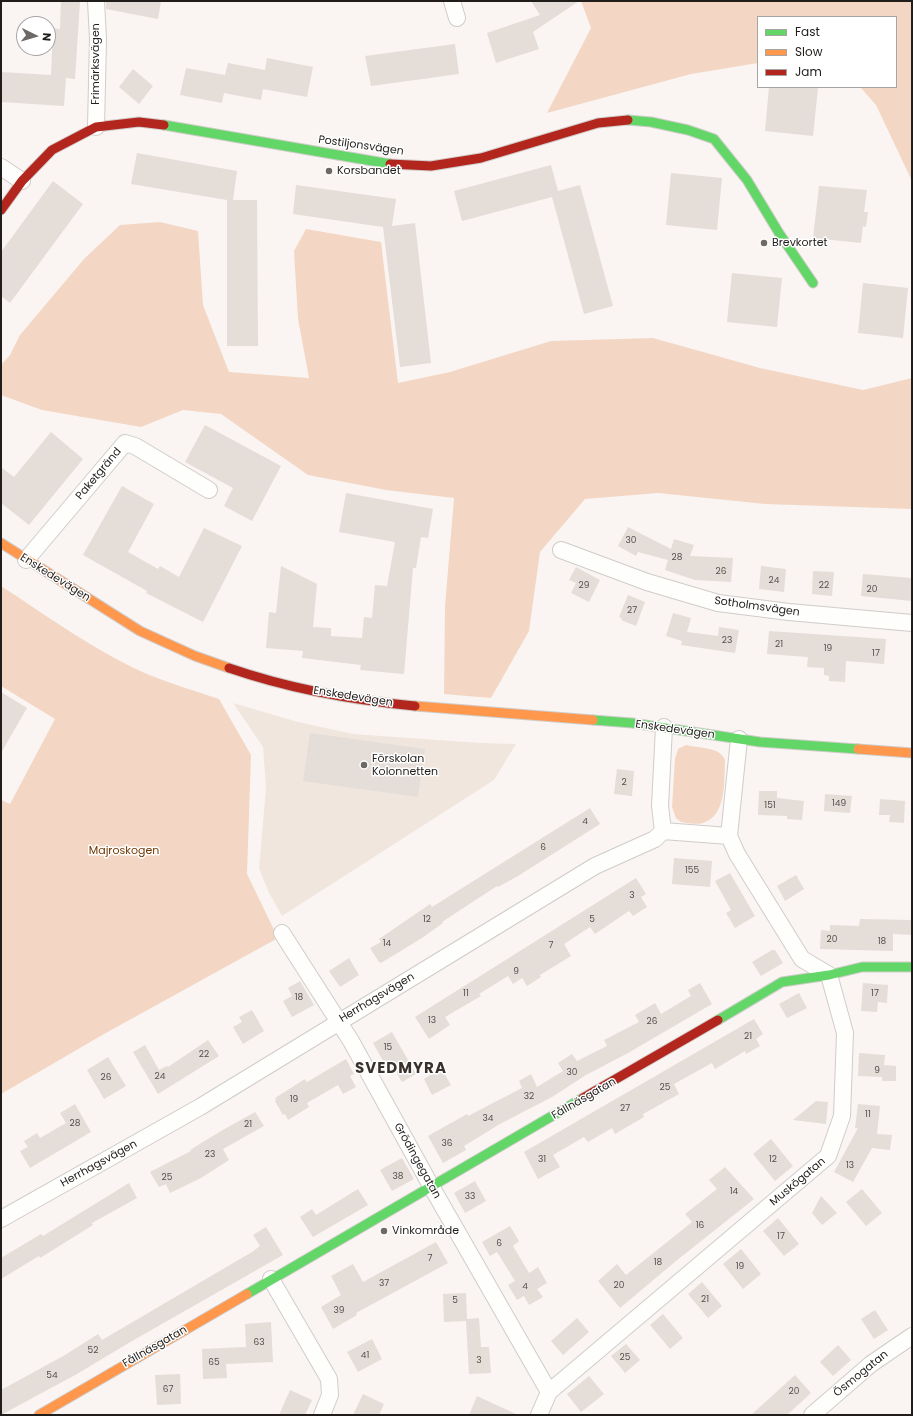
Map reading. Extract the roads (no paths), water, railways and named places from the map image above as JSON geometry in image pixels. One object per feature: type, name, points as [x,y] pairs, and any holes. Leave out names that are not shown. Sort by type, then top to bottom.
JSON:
[{"type":"street","name":"Frimärksvägen","points":[[96,1],[98,39],[96,127]]},
{"type":"street","points":[[452,1],[457,18]]},
{"type":"street","name":"Postiljonsvägen","points":[[1,210],[22,181],[52,150],[96,127],[140,122],[183,128],[380,163],[431,166],[482,158],[598,123],[626,120],[638,121],[688,130],[714,139],[747,180],[813,283]]},
{"type":"street","points":[[1,167],[22,181]]},
{"type":"street","name":"Paketgränd","points":[[26,560],[125,443],[135,446],[209,490]]},
{"type":"street","name":"Enskedevägen","points":[[1,543],[140,631],[195,656],[250,675],[316,693],[384,703],[532,714],[664,727],[760,742],[912,754]]},
{"type":"street","name":"Sotholmsvägen","points":[[561,550],[647,582],[718,603],[789,612],[912,622]]},
{"type":"street","points":[[664,727],[660,806],[663,831],[729,836]]},
{"type":"street","points":[[739,739],[729,836],[737,854],[802,959],[828,975]]},
{"type":"street","name":"Herrhagsvägen","points":[[1,1219],[200,1107],[337,1022],[595,866],[654,839],[663,831]]},
{"type":"street","name":"Grödingegatan","points":[[282,933],[337,1022],[351,1041],[431,1186],[549,1392]]},
{"type":"street","name":"Fållnäsgatan","points":[[38,1415],[431,1186],[627,1074],[782,982],[828,975],[862,966],[912,967]]},
{"type":"street","name":"Muskögatan","points":[[539,1415],[549,1392],[828,1156],[842,1116],[845,1033],[828,975]]},
{"type":"street","points":[[271,1279],[329,1379],[330,1396],[322,1415]]},
{"type":"street","name":"Ösmogatan","points":[[813,1415],[871,1364],[912,1336]]},
{"type":"place","name":"Korsbandet","points":[[329,171]]},
{"type":"place","name":"Brevkortet","points":[[764,243]]},
{"type":"place","name":"Förskolan Kolonnetten","points":[[364,765]]},
{"type":"place","name":"Vinkområde","points":[[384,1231]]},
{"type":"district","name":"SVEDMYRA","points":[[401,1069]]},
{"type":"park label","name":"Majroskogen","points":[[124,851]]}]
